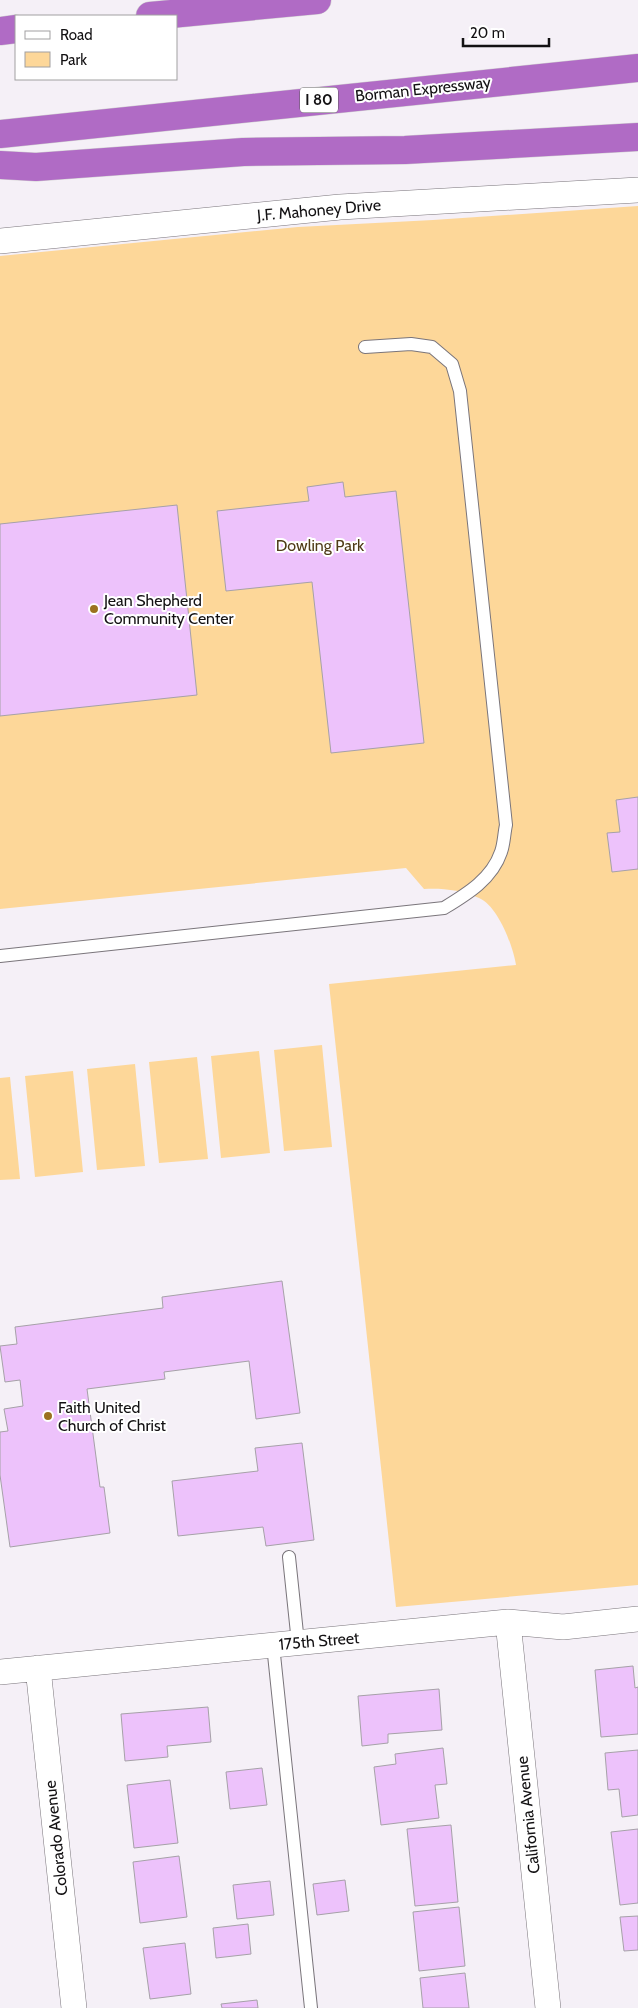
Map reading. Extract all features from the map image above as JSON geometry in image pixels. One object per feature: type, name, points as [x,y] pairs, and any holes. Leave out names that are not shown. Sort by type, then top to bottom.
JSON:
[{"type":"highway","points":[[160,15],[317,0]]},
{"type":"highway","points":[[0,31],[15,29]]},
{"type":"highway","name":"Borman Expressway","points":[[0,134],[638,68]]},
{"type":"highway","points":[[0,165],[36,167],[243,152],[405,150],[638,137]]},
{"type":"street","name":"J.F. Mahoney Drive","points":[[0,241],[340,207],[638,190]]},
{"type":"street","name":"175th Street","points":[[0,1672],[508,1622],[563,1627],[638,1619]]},
{"type":"street","name":"California Avenue","points":[[508,1622],[548,2008]]},
{"type":"street","name":"Colorado Avenue","points":[[38,1668],[74,2008]]},
{"type":"lane","points":[[0,956],[444,908],[471,892],[486,878],[491,870],[501,853],[506,825],[460,391],[452,364],[432,347],[411,344],[365,347]]},
{"type":"lane","points":[[289,1557],[298,1643]]},
{"type":"lane","points":[[273,1645],[311,2008]]},
{"type":"green space","name":"Dowling Park","points":[[638,206],[638,1585],[396,1607],[329,984],[516,965],[512,948],[498,918],[486,902],[459,891],[424,889],[406,868],[0,909],[0,256],[298,227]]},
{"type":"green space","points":[[322,1045],[332,1147],[284,1151],[274,1050]]},
{"type":"green space","points":[[259,1051],[270,1153],[221,1158],[211,1056]]},
{"type":"green space","points":[[197,1057],[208,1159],[159,1163],[149,1062]]},
{"type":"green space","points":[[135,1064],[145,1166],[97,1170],[87,1069]]},
{"type":"green space","points":[[73,1071],[83,1172],[35,1177],[25,1076]]},
{"type":"green space","points":[[10,1077],[20,1179],[0,1180],[0,1078]]},
{"type":"building","points":[[343,482],[345,497],[396,491],[424,743],[331,753],[312,582],[226,591],[217,511],[309,501],[307,487]]},
{"type":"building","name":"Jean Shepherd Community Center","points":[[177,505],[197,695],[0,716],[0,524]]},
{"type":"building","points":[[638,797],[638,869],[612,872],[607,833],[620,832],[616,800]]},
{"type":"building","name":"Faith United Church of Christ","points":[[282,1281],[300,1413],[256,1419],[249,1361],[164,1372],[165,1379],[87,1389],[100,1487],[104,1487],[110,1533],[10,1547],[0,1475],[0,1432],[8,1431],[4,1409],[23,1406],[20,1380],[5,1382],[0,1346],[17,1344],[15,1327],[163,1308],[162,1297]]},
{"type":"building","points":[[302,1443],[314,1540],[266,1546],[263,1527],[178,1536],[172,1481],[258,1471],[255,1448]]},
{"type":"building","points":[[633,1666],[635,1688],[638,1687],[638,1734],[601,1737],[595,1670]]},
{"type":"building","points":[[439,1689],[442,1730],[388,1734],[388,1743],[362,1746],[358,1696]]},
{"type":"building","points":[[208,1707],[211,1742],[167,1746],[168,1757],[125,1761],[121,1714]]},
{"type":"building","points":[[443,1748],[447,1784],[435,1785],[439,1818],[381,1825],[374,1767],[396,1764],[395,1754]]},
{"type":"building","points":[[638,1750],[638,1815],[622,1817],[619,1789],[608,1790],[605,1753]]},
{"type":"building","points":[[262,1768],[267,1805],[230,1809],[226,1772]]},
{"type":"building","points":[[170,1780],[178,1843],[134,1848],[127,1785]]},
{"type":"building","points":[[451,1825],[458,1902],[415,1906],[407,1829]]},
{"type":"building","points":[[638,1829],[638,1903],[620,1905],[611,1832]]},
{"type":"building","points":[[179,1856],[187,1917],[140,1923],[133,1862]]},
{"type":"building","points":[[345,1880],[349,1911],[317,1915],[313,1884]]},
{"type":"building","points":[[270,1881],[274,1915],[237,1919],[233,1885]]},
{"type":"building","points":[[459,1907],[465,1966],[419,1971],[413,1912]]},
{"type":"building","points":[[638,1916],[638,1950],[624,1951],[620,1917]]},
{"type":"building","points":[[248,1924],[251,1954],[216,1958],[213,1928]]},
{"type":"building","points":[[185,1943],[191,1994],[150,1999],[143,1948]]},
{"type":"building","points":[[465,1973],[469,2008],[423,2008],[420,1978]]},
{"type":"building","points":[[257,2000],[258,2008],[222,2008],[221,2004]]},
{"type":"place","name":"Jean Shepherd Community Center","points":[[94,609]]},
{"type":"place","name":"Faith United Church of Christ","points":[[48,1416]]}]
